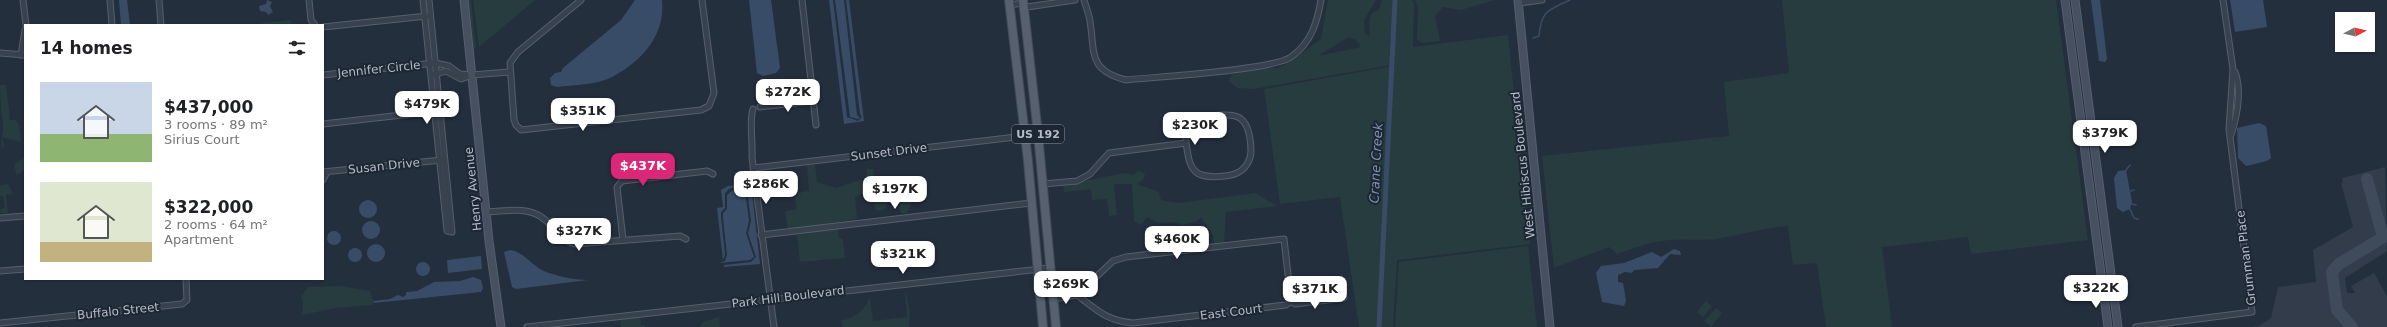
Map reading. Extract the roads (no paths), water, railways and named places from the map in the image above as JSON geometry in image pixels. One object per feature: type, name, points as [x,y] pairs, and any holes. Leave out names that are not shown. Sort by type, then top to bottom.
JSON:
[{"type":"main road","name":"Henry Avenue","points":[[464,0],[486,212],[501,327]]},
{"type":"main road","points":[[2065,0],[2108,327]]},
{"type":"main road","points":[[2075,0],[2118,327]]},
{"type":"main road","name":"US 192","points":[[1024,1],[1056,327]]},
{"type":"main road","name":"West Hibiscus Boulevard","points":[[1518,1],[1550,327]]},
{"type":"main road","name":"US 192","points":[[1009,2],[1028,161],[1036,268],[1043,327]]},
{"type":"main road","points":[[1028,161],[1034,175],[1043,184]]},
{"type":"main road","points":[[1031,203],[1040,210],[1046,222]]},
{"type":"street","points":[[23,0],[26,24]]},
{"type":"street","points":[[110,0],[112,24]]},
{"type":"street","points":[[158,0],[161,24]]},
{"type":"street","points":[[309,0],[311,20],[314,24]]},
{"type":"street","points":[[423,0],[428,16]]},
{"type":"street","points":[[428,0],[428,16],[442,160],[447,231],[452,232],[442,160]]},
{"type":"street","points":[[581,0],[518,52],[510,63],[509,72],[514,120],[516,125],[521,130],[701,110],[709,106],[714,93],[702,0]]},
{"type":"street","points":[[802,0],[816,125]]},
{"type":"street","points":[[1009,2],[1024,1],[1027,7],[1075,0]]},
{"type":"street","points":[[1084,0],[1090,20],[1093,54],[1096,64],[1110,76],[1126,80],[1269,64],[1290,58],[1305,45],[1315,29],[1321,0]]},
{"type":"street","points":[[1518,1],[1542,0]]},
{"type":"street","name":"Grumman Place","points":[[2136,327],[2252,312],[2231,136],[2237,112],[2238,87],[2233,69],[2223,0]]},
{"type":"street","points":[[324,27],[428,16]]},
{"type":"street","points":[[0,53],[23,55],[24,42]]},
{"type":"street","points":[[432,64],[449,66],[460,74],[472,75],[509,72]]},
{"type":"street","name":"Jennifer Circle","points":[[324,75],[432,64]]},
{"type":"street","points":[[433,75],[446,71],[462,79],[472,75]]},
{"type":"street","points":[[760,107],[814,101]]},
{"type":"street","points":[[753,109],[751,114],[754,142],[753,168],[774,327]]},
{"type":"street","points":[[324,124],[437,111]]},
{"type":"street","points":[[1230,114],[1241,118],[1247,127],[1251,151],[1248,164],[1237,173],[1206,177],[1196,172],[1189,161],[1186,143],[1188,128],[1196,120],[1230,114]]},
{"type":"street","name":"Sunset Drive","points":[[753,168],[1025,136]]},
{"type":"street","points":[[1043,184],[1077,181],[1090,174],[1109,153],[1186,143]]},
{"type":"street","name":"Susan Drive","points":[[325,172],[442,160]]},
{"type":"street","points":[[623,240],[617,187],[622,181],[707,171],[713,174]]},
{"type":"street","points":[[761,235],[1031,203]]},
{"type":"street","points":[[486,212],[522,210],[536,213],[546,220],[565,241],[575,244],[680,236],[686,239]]},
{"type":"street","points":[[0,218],[24,216]]},
{"type":"street","points":[[1053,299],[1077,295],[1113,261],[1126,257],[1284,239],[1291,301]]},
{"type":"street","name":"Park Hill Boulevard","points":[[527,327],[1036,268],[1050,268]]},
{"type":"street","points":[[0,271],[24,269]]},
{"type":"street","name":"Buffalo Street","points":[[0,323],[182,304],[187,300],[186,280]]},
{"type":"street","name":"East Court","points":[[1077,295],[1108,318],[1117,322],[1133,323],[1286,306],[1291,301],[1295,304],[1344,298]]},
{"type":"water","points":[[119,0],[127,0],[130,24],[121,24]]},
{"type":"water","points":[[267,0],[272,2],[270,6],[273,12],[268,15],[266,12],[260,11],[259,6],[266,4]]},
{"type":"water","points":[[635,0],[662,0],[660,25],[656,36],[642,55],[623,71],[606,80],[557,87],[551,85],[550,78],[555,73],[561,72],[563,68],[621,20]]},
{"type":"water","points":[[749,0],[771,0],[780,68],[776,73],[763,76],[757,73]]},
{"type":"water","points":[[829,0],[833,0],[847,117],[858,121],[862,117],[860,114],[846,0],[849,0],[864,121],[844,124]]},
{"type":"water","points":[[835,0],[844,0],[857,115],[860,118],[858,119],[850,117]]},
{"type":"water","points":[[2091,0],[2100,0],[2107,59],[2105,62],[2099,61]]},
{"type":"water","points":[[2230,0],[2263,0],[2267,27],[2235,32]]},
{"type":"water","points":[[2259,123],[2266,126],[2271,158],[2267,161],[2246,166],[2238,158],[2237,128]]},
{"type":"water","points":[[2126,170],[2132,202],[2130,209],[2123,212],[2117,208],[2114,178],[2118,171]]},
{"type":"water","points":[[751,184],[760,264],[724,267],[724,265],[751,262],[756,257],[748,233],[751,221],[747,189],[734,187],[729,189],[725,194],[725,208],[721,212],[725,255],[723,260],[717,208],[723,207],[721,190],[728,186]]},
{"type":"water","points":[[733,190],[745,190],[749,221],[746,233],[754,257],[750,260],[719,263],[725,261],[727,255],[723,213],[727,209],[727,195]]},
{"type":"water","points":[[368,200],[374,203],[377,209],[374,215],[368,218],[362,215],[359,209],[362,203]]},
{"type":"water","points":[[371,221],[377,224],[380,230],[377,236],[371,239],[365,236],[362,230],[365,224]]},
{"type":"water","points":[[331,231],[337,231],[341,235],[341,241],[337,245],[331,245],[327,241],[327,235]]},
{"type":"water","points":[[376,244],[382,247],[385,253],[382,259],[376,262],[370,259],[367,253],[370,247]]},
{"type":"water","points":[[352,248],[358,248],[362,252],[362,258],[358,262],[352,262],[348,258],[348,252]]},
{"type":"water","points":[[1674,249],[1680,251],[1681,255],[1670,254],[1658,268],[1634,270],[1632,273],[1625,272],[1618,275],[1618,282],[1623,283],[1626,301],[1624,306],[1602,302],[1596,273],[1601,266],[1624,263],[1652,252],[1661,257]]},
{"type":"water","points":[[510,250],[519,253],[538,268],[552,274],[588,280],[516,289],[512,287],[504,252]]},
{"type":"water","points":[[481,256],[482,269],[448,273],[447,260]]},
{"type":"water","points":[[423,262],[428,264],[430,269],[428,274],[423,276],[418,274],[416,269],[418,264]]},
{"type":"water","points":[[473,277],[481,280],[483,288],[481,292],[374,303],[373,301],[390,299],[398,295],[403,297],[406,295],[406,292],[417,291],[434,282],[460,281]]},
{"type":"waterway","name":"Crane Creek","points":[[1379,327],[1395,0]]},
{"type":"waterway","points":[[1533,38],[1539,36],[1542,21],[1547,12],[1570,0]]},
{"type":"waterway","points":[[2126,170],[2130,165]]},
{"type":"waterway","points":[[2132,204],[2136,205]]},
{"type":"waterway","points":[[2130,209],[2134,218],[2138,219]]}]
